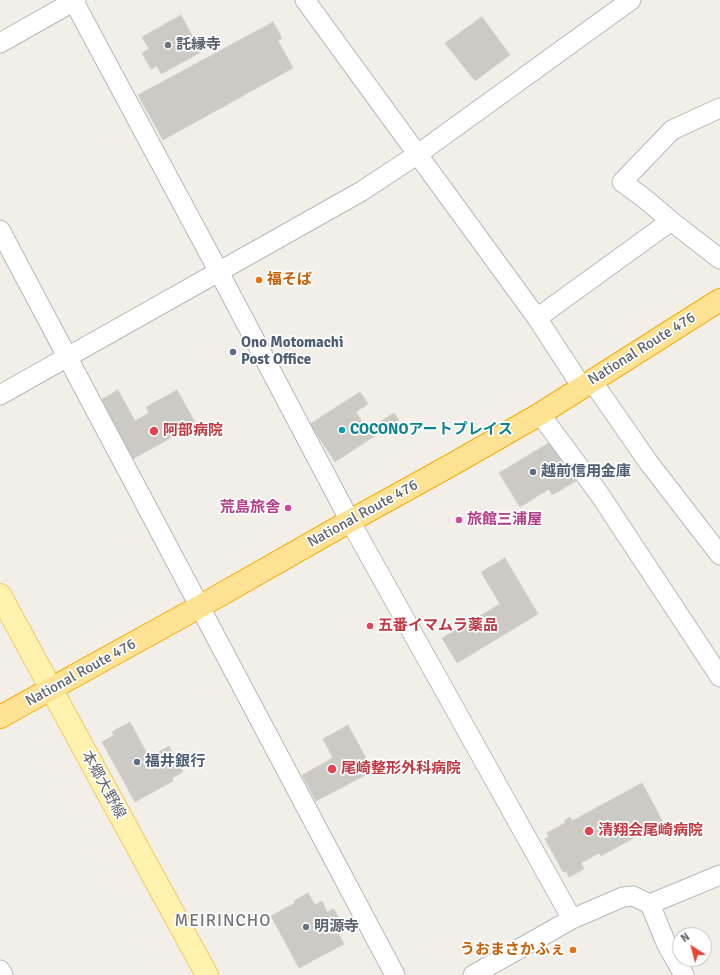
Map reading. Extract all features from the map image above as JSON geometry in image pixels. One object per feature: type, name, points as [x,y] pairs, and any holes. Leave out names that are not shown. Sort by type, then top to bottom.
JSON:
[{"type":"highway","name":"National Route 476","points":[[0,717],[199,607],[540,414],[720,300]]},
{"type":"main road","name":"本郷大野線","points":[[0,595],[207,975]]},
{"type":"street","points":[[0,43],[74,0],[350,521],[572,919]]},
{"type":"street","points":[[305,0],[537,318],[720,555]]},
{"type":"street","points":[[0,395],[362,191],[418,154],[631,0]]},
{"type":"street","points":[[720,108],[672,130],[622,182],[720,259]]},
{"type":"street","points":[[537,318],[671,221]]},
{"type":"street","points":[[0,230],[395,975]]},
{"type":"street","points":[[540,414],[600,495],[720,677]]},
{"type":"street","points":[[650,904],[720,875]]},
{"type":"street","points":[[481,973],[572,919],[622,897],[633,896],[650,904],[666,943],[684,975]]},
{"type":"street","points":[[0,970],[3,975]]},
{"type":"building","points":[[181,15],[201,52],[161,74],[157,66],[151,69],[142,53],[149,49],[142,37]]},
{"type":"building","points":[[482,17],[510,55],[475,81],[445,43]]},
{"type":"building","points":[[273,22],[282,38],[278,41],[293,68],[163,140],[138,95]]},
{"type":"building","points":[[118,390],[135,421],[149,413],[146,407],[177,390],[196,424],[131,460],[99,401]]},
{"type":"building","points":[[360,392],[368,404],[356,412],[367,430],[394,413],[399,420],[335,462],[310,424]]},
{"type":"building","points":[[552,441],[576,481],[552,495],[549,489],[520,507],[499,473]]},
{"type":"building","points":[[505,558],[538,614],[457,663],[442,638],[500,604],[481,572]]},
{"type":"building","points":[[130,722],[149,757],[169,746],[183,772],[172,778],[173,781],[135,802],[102,742],[114,735],[112,732]]},
{"type":"building","points":[[348,725],[373,771],[316,801],[302,775],[333,758],[323,739]]},
{"type":"building","points":[[642,783],[663,822],[601,856],[599,853],[581,863],[584,869],[569,877],[566,871],[563,872],[545,839],[549,837],[547,833],[565,823],[564,821],[570,817],[572,821]]},
{"type":"building","points":[[308,893],[315,905],[322,901],[327,912],[334,909],[345,929],[338,933],[344,944],[299,968],[271,916],[295,903],[294,901]]},
{"type":"place","name":"託縁寺","points":[[168,45]]},
{"type":"place","name":"福そば","points":[[259,280]]},
{"type":"place","name":"Ono Motomachi Post Office","points":[[233,352]]},
{"type":"place","name":"COCONOアートプレイス","points":[[342,430]]},
{"type":"place","name":"阿部病院","points":[[154,431]]},
{"type":"place","name":"越前信用金庫","points":[[533,472]]},
{"type":"place","name":"荒島旅舎","points":[[288,508]]},
{"type":"place","name":"旅館三浦屋","points":[[459,520]]},
{"type":"place","name":"五番イマムラ薬品","points":[[370,626]]},
{"type":"place","name":"福井銀行","points":[[137,762]]},
{"type":"place","name":"尾崎整形外科病院","points":[[332,769]]},
{"type":"place","name":"清翔会尾崎病院","points":[[589,831]]},
{"type":"place","name":"明源寺","points":[[306,927]]},
{"type":"place","name":"うおまさかふぇ","points":[[573,950]]},
{"type":"district","name":"MEIRINCHO","points":[[223,922]]}]
